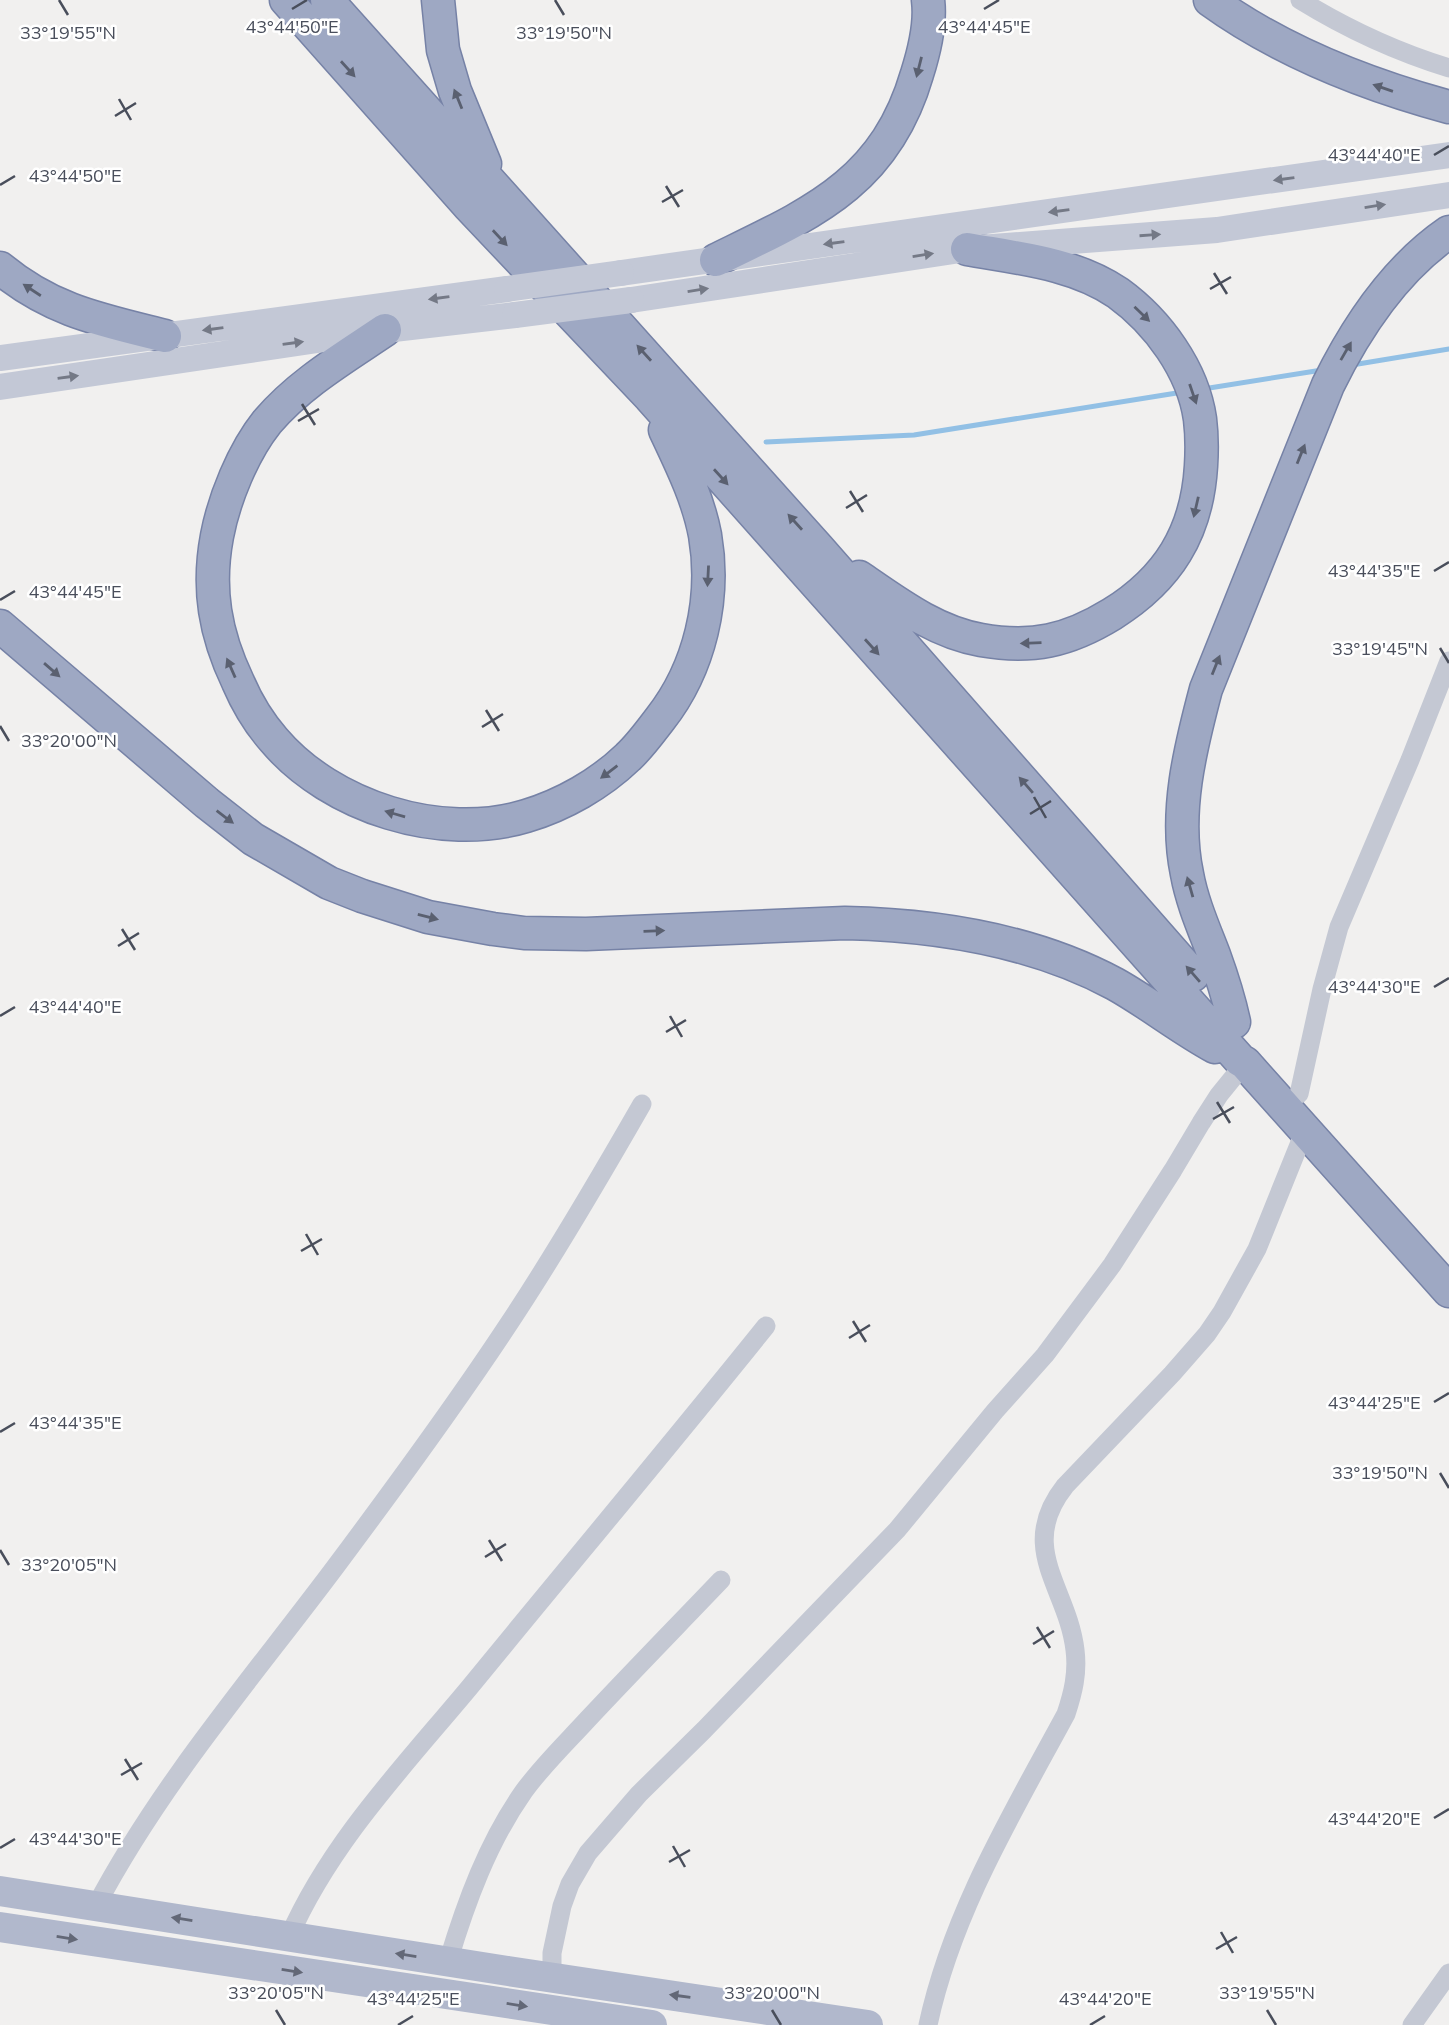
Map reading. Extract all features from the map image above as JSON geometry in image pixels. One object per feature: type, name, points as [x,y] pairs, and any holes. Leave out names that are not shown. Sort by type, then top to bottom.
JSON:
[{"type":"highway","points":[[286,0],[468,205],[650,397],[1449,1291]]},
{"type":"highway","points":[[327,0],[818,548],[1449,1264]]},
{"type":"highway","points":[[438,0],[443,50],[455,91],[494,184]]},
{"type":"highway","points":[[716,260],[818,208],[849,184],[876,156],[899,124],[912,92],[925,39],[928,0]]},
{"type":"highway","points":[[1210,0],[1248,25],[1316,62],[1388,90],[1449,107]]},
{"type":"highway","points":[[1234,1022],[1226,989],[1187,875],[1182,830],[1192,745],[1206,689],[1342,357],[1394,281],[1413,260],[1449,232]]},
{"type":"highway","points":[[818,548],[907,611],[944,629],[1010,644],[1044,643],[1074,634],[1130,603],[1161,574],[1193,518],[1198,497],[1202,439],[1200,416],[1185,372],[1157,330],[1139,310],[1117,292],[1093,279],[1041,262],[967,249]]},
{"type":"highway","points":[[0,268],[48,300],[73,311],[165,336]]},
{"type":"highway","points":[[385,330],[310,382],[267,423],[235,478],[224,504],[211,578],[217,629],[226,657],[247,701],[275,741],[311,774],[331,787],[375,808],[398,815],[449,824],[474,824],[522,818],[544,810],[586,789],[628,758],[671,703],[702,634],[709,562],[696,502],[650,397]]},
{"type":"highway","points":[[0,626],[253,839],[329,883],[362,897],[428,917],[524,933],[586,934],[845,923],[885,924],[979,937],[1045,955],[1094,974],[1242,1062]]},
{"type":"main road","points":[[0,358],[716,260],[1449,155]]},
{"type":"main road","points":[[0,387],[385,330],[631,300],[967,249],[1217,230],[1449,195]]},
{"type":"main road","points":[[0,1891],[868,2025]]},
{"type":"main road","points":[[0,1927],[652,2025]]},
{"type":"street","points":[[1300,0],[1368,37],[1449,68]]},
{"type":"street","points":[[1298,1094],[1339,927],[1449,661]]},
{"type":"street","points":[[552,1977],[552,1953],[562,1906],[570,1884],[588,1853],[639,1794],[888,1539],[1045,1355],[1112,1265],[1201,1122],[1242,1062]]},
{"type":"street","points":[[96,1906],[127,1851],[193,1753],[387,1498],[481,1366],[555,1252],[642,1104]]},
{"type":"street","points":[[928,2025],[939,1977],[963,1913],[1066,1714],[1075,1683],[1075,1648],[1044,1544],[1051,1507],[1065,1486],[1190,1354],[1222,1312],[1256,1249],[1305,1130]]},
{"type":"street","points":[[289,1937],[307,1898],[323,1872],[374,1802],[766,1326]]},
{"type":"street","points":[[448,1962],[488,1853],[524,1791],[602,1704],[721,1580]]},
{"type":"street","points":[[1412,2025],[1449,1973]]},
{"type":"waterway","points":[[1352,365],[1449,349]]},
{"type":"waterway","points":[[1203,389],[1322,370]]},
{"type":"waterway","points":[[766,442],[914,435],[1183,392]]}]
